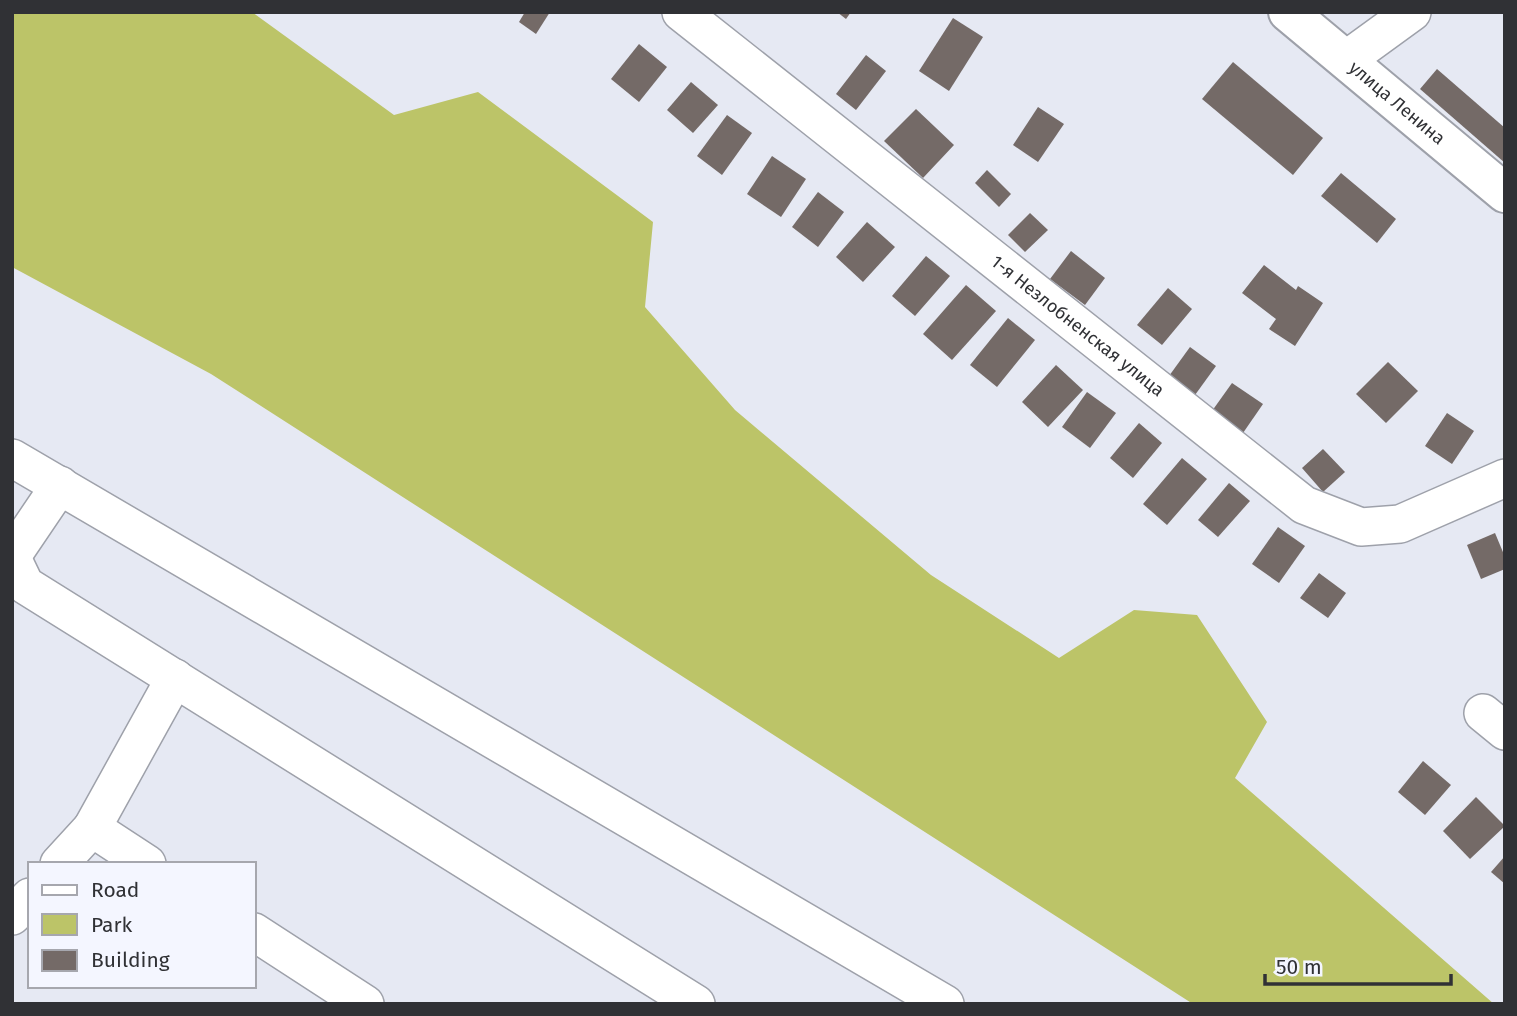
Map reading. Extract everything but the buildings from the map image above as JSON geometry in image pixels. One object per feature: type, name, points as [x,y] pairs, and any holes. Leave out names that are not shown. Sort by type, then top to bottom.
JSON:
[{"type":"main road","name":"улица Ленина","points":[[1288,12],[1504,192]]},
{"type":"street","name":"1-я Незлобненская улица","points":[[681,12],[1304,505],[1361,527],[1400,524],[1505,478]]},
{"type":"street","points":[[1346,60],[1412,12]]},
{"type":"street","points":[[12,458],[946,1004]]},
{"type":"street","points":[[60,485],[12,557],[26,585],[696,1004]]},
{"type":"street","points":[[62,862],[92,828],[174,678]]},
{"type":"street","points":[[92,828],[145,862]]},
{"type":"street","points":[[12,916],[28,899]]},
{"type":"street","points":[[256,933],[365,1004]]},
{"type":"green space","points":[[12,12],[252,12],[394,115],[478,92],[653,222],[645,307],[735,410],[931,575],[1059,658],[1134,610],[1197,615],[1267,722],[1235,778],[1494,1004],[1193,1004],[211,374],[12,267]]}]
